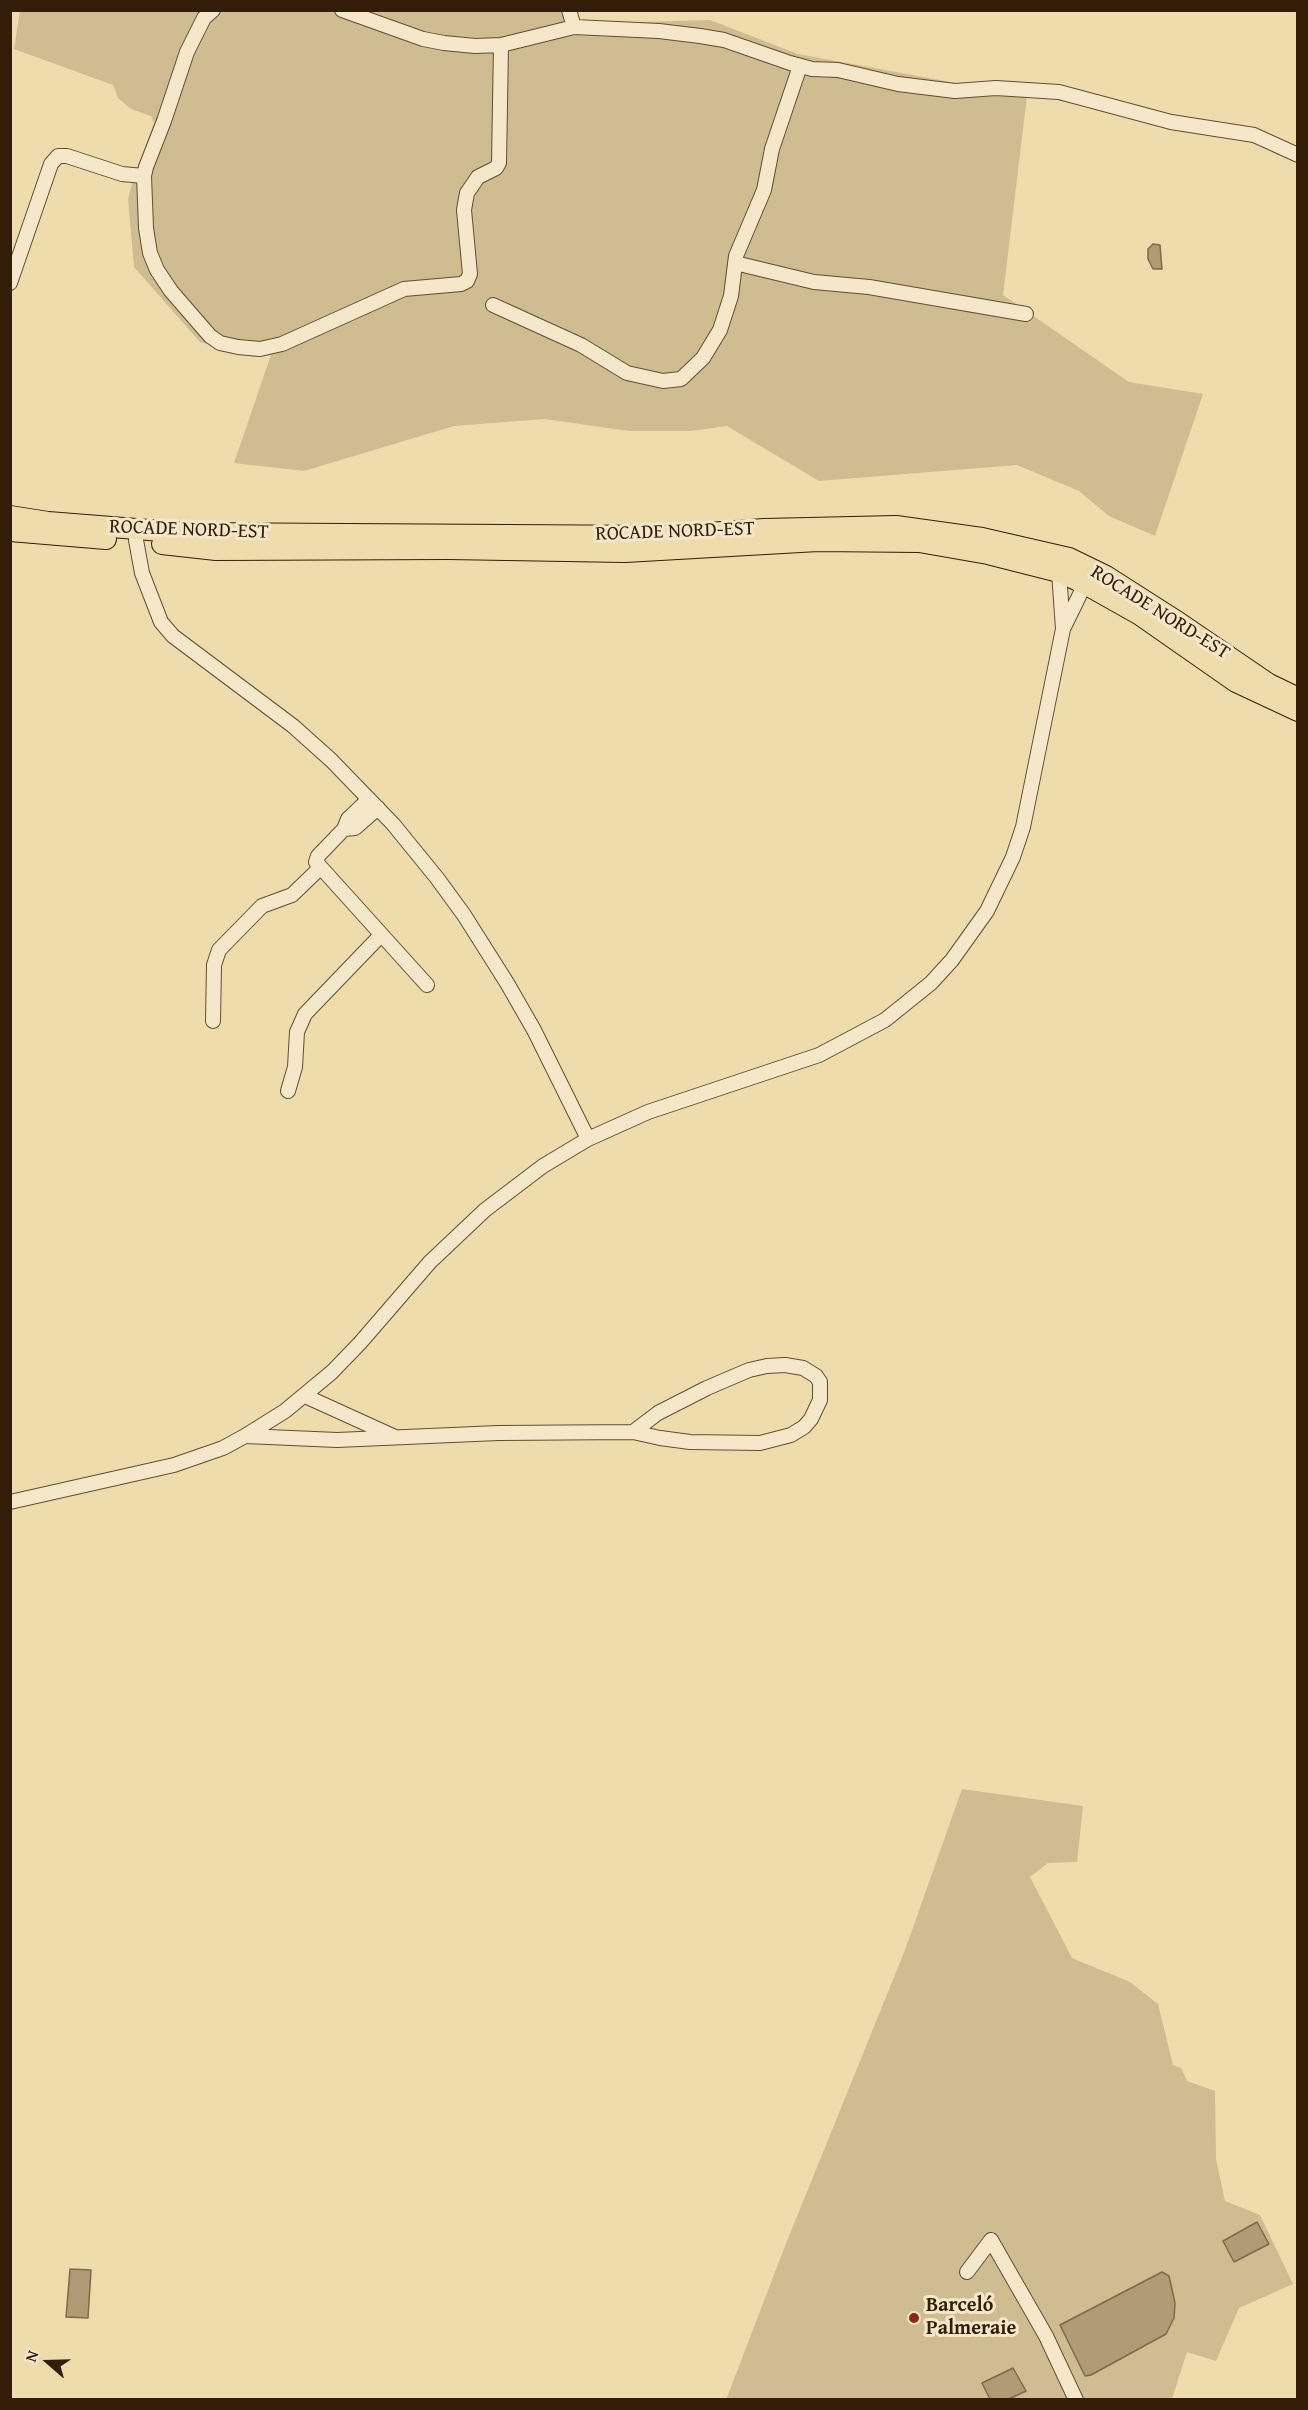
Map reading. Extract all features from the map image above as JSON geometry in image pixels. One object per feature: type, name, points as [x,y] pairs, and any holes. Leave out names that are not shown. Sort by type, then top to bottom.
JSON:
[{"type":"highway","name":"ROCADE NORD-EST","points":[[10,516],[48,522],[187,533],[666,536],[764,529],[896,526],[982,538],[1069,558],[1106,576],[1269,684],[1298,698]]},
{"type":"highway","name":"ROCADE NORD-EST","points":[[10,531],[77,538],[136,540],[216,550],[448,549],[625,552],[818,541],[919,542],[988,554],[1059,572],[1140,615],[1236,682],[1298,711]]},
{"type":"street","points":[[213,10],[204,18],[187,52],[144,176],[146,228],[150,253],[157,270],[171,291],[210,336],[220,343],[238,348],[260,348],[282,344],[333,319],[404,289],[461,284],[466,281],[470,274],[464,210],[467,193],[478,177],[496,168],[499,163],[501,45]]},
{"type":"street","points":[[342,10],[404,33],[444,43],[475,46],[501,45],[574,27],[659,31],[708,37],[812,69],[838,70],[898,84],[955,91],[996,88],[1059,92],[1171,122],[1254,135],[1298,155]]},
{"type":"street","points":[[569,10],[574,27]]},
{"type":"street","points":[[493,305],[581,345],[627,373],[638,377],[675,381],[681,379],[711,348],[731,296],[740,245],[764,190],[772,149],[800,66]]},
{"type":"street","points":[[10,284],[51,164],[58,156],[68,156],[122,174],[144,176]]},
{"type":"street","points":[[735,263],[814,282],[869,287],[1026,314]]},
{"type":"street","points":[[136,540],[149,595],[161,622],[173,636],[293,726],[374,803],[437,878],[488,951],[534,1030],[588,1139]]},
{"type":"street","points":[[1059,572],[1063,629]]},
{"type":"street","points":[[10,1502],[174,1465],[223,1448],[245,1436],[305,1396],[360,1343],[430,1262],[484,1210],[543,1166],[588,1139],[648,1112],[819,1055],[885,1020],[938,975],[952,960],[987,911],[1013,857],[1031,793],[1063,629],[1085,584]]},
{"type":"street","points":[[374,803],[348,819],[344,829],[318,856],[316,862],[427,985]]},
{"type":"street","points":[[213,1021],[214,965],[219,950],[262,906],[292,895],[320,868]]},
{"type":"street","points":[[288,1091],[295,1067],[297,1032],[304,1014],[381,935]]},
{"type":"street","points":[[245,1436],[337,1440],[498,1433],[633,1432],[660,1438],[722,1444],[760,1443],[791,1436],[811,1419],[820,1400],[820,1382],[816,1376],[803,1368],[785,1365],[749,1370],[658,1413],[633,1432]]},
{"type":"street","points":[[305,1396],[396,1437]]},
{"type":"street","points":[[967,2272],[991,2240],[1046,2336],[1076,2400]]},
{"type":"shaded area","points":[[569,10],[569,24],[710,20],[798,54],[1027,96],[1003,295],[1129,382],[1203,394],[1155,536],[1109,516],[1079,491],[1017,465],[819,481],[727,426],[691,431],[629,431],[545,419],[454,426],[304,471],[234,463],[273,349],[253,357],[200,342],[134,267],[128,199],[154,123],[151,116],[131,109],[118,98],[113,85],[14,49],[20,11]]},
{"type":"shaded area","points":[[1153,244],[1160,245],[1162,269],[1153,269],[1148,259],[1148,249]]},
{"type":"shaded area","points":[[962,1789],[1083,1806],[1077,1862],[1048,1863],[1030,1877],[1072,1958],[1130,1982],[1158,2004],[1173,2065],[1181,2068],[1187,2081],[1215,2091],[1216,2159],[1225,2201],[1260,2215],[1293,2284],[1239,2308],[1216,2361],[1187,2352],[1172,2399],[726,2400],[785,2246],[905,1950]]},
{"type":"shaded area","points":[[1257,2222],[1269,2244],[1234,2262],[1223,2241]]},
{"type":"shaded area","points":[[70,2269],[91,2270],[88,2318],[66,2317]]},
{"type":"shaded area","points":[[1162,2272],[1169,2276],[1175,2303],[1174,2318],[1166,2334],[1091,2375],[1085,2376],[1060,2325]]},
{"type":"shaded area","points":[[1013,2368],[1026,2391],[1009,2399],[990,2399],[982,2383]]},
{"type":"place","name":"Barceló Palmeraie","points":[[914,2318]]}]
